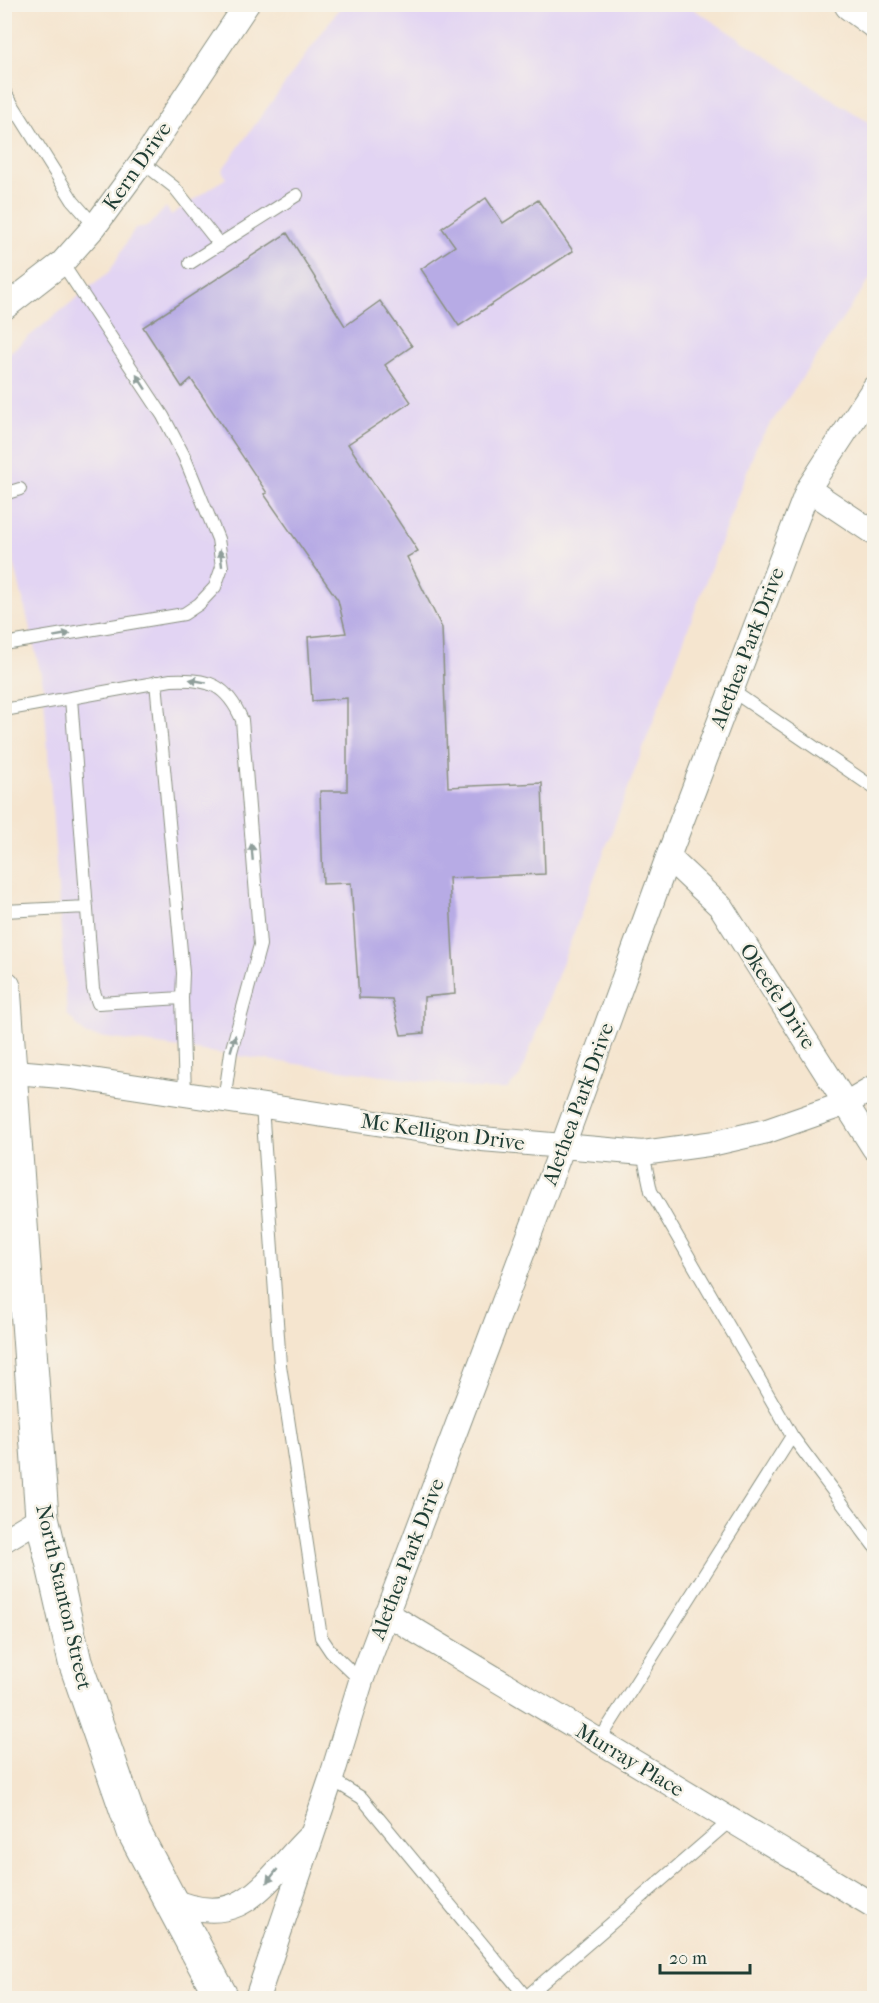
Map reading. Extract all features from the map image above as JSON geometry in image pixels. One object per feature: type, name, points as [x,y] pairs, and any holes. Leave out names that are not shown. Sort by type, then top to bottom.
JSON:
[{"type":"street","name":"Kern Drive","points":[[4,308],[62,263],[94,226],[142,162],[247,4]]},
{"type":"street","points":[[852,5],[874,21]]},
{"type":"street","name":"Alethea Park Drive","points":[[257,1998],[331,1779],[361,1681],[562,1148],[668,856],[808,489],[874,388]]},
{"type":"street","points":[[808,489],[874,533]]},
{"type":"street","name":"Okeefe Drive","points":[[668,856],[721,907],[874,1148]]},
{"type":"street","name":"North Stanton Street","points":[[4,987],[8,1071],[42,1517],[79,1673],[134,1832],[222,1998]]},
{"type":"street","name":"Mc Kelligon Drive","points":[[8,1071],[482,1139],[562,1148],[643,1153],[715,1143],[767,1131],[847,1103],[874,1087]]},
{"type":"street","points":[[4,1540],[42,1517]]},
{"type":"street","name":"Murray Place","points":[[386,1613],[874,1906]]},
{"type":"street","name":"Alethea Park Drive","points":[[168,1899],[192,1910],[217,1910],[240,1905],[260,1892],[278,1868],[312,1834]]},
{"type":"lane","points":[[4,91],[73,201],[94,226]]},
{"type":"lane","points":[[142,162],[174,187],[220,245]]},
{"type":"lane","points":[[190,264],[297,195]]},
{"type":"lane","points":[[4,645],[184,614],[199,604],[215,587],[222,567],[218,539],[184,456],[163,416],[62,263]]},
{"type":"lane","points":[[4,494],[20,489]]},
{"type":"lane","points":[[4,710],[156,682],[199,679],[217,687],[234,702],[242,720],[260,945],[231,1052],[224,1101]]},
{"type":"lane","points":[[156,682],[183,973],[185,1095]]},
{"type":"lane","points":[[731,690],[874,788]]},
{"type":"lane","points":[[71,698],[93,989],[99,1003],[182,998]]},
{"type":"lane","points":[[4,911],[87,908]]},
{"type":"lane","points":[[262,1106],[280,1365],[321,1637],[331,1652],[361,1681]]},
{"type":"lane","points":[[643,1153],[651,1191],[792,1436],[874,1546]]},
{"type":"lane","points":[[599,1741],[792,1436]]},
{"type":"lane","points":[[331,1779],[362,1798],[527,1998],[731,1820]]},
{"type":"shaded area","points":[[342,5],[687,5],[874,126],[874,148],[869,156],[874,159],[874,273],[758,442],[520,1076],[507,1089],[479,1089],[86,1035],[67,1014],[43,683],[5,525],[4,357],[110,271],[135,228],[149,226],[166,207],[171,215],[226,178],[222,170]]},
{"type":"building","points":[[486,198],[503,223],[538,200],[573,251],[459,326],[421,269],[455,246],[442,228]]},
{"type":"building","points":[[287,233],[345,326],[380,301],[412,346],[385,365],[411,402],[348,444],[418,551],[407,557],[442,628],[448,787],[542,783],[545,874],[449,878],[455,994],[424,997],[424,1033],[401,1035],[392,999],[359,998],[351,883],[323,884],[320,791],[347,791],[347,698],[312,701],[308,637],[346,633],[338,600],[264,494],[267,493],[191,379],[182,387],[143,327]]}]
